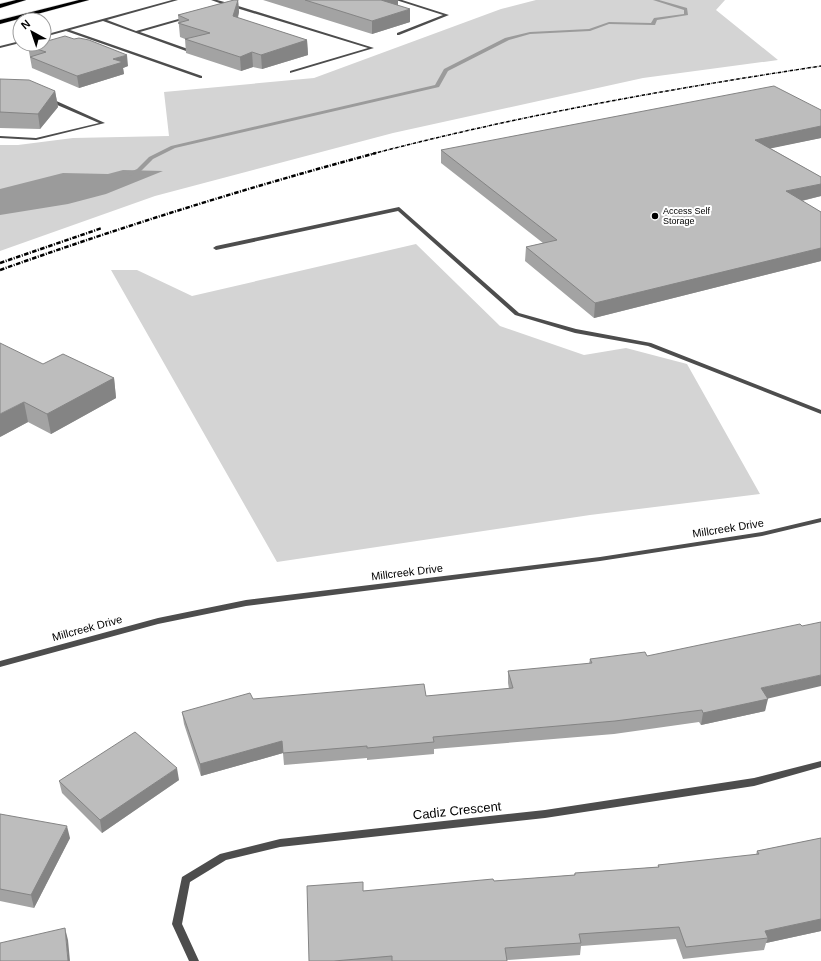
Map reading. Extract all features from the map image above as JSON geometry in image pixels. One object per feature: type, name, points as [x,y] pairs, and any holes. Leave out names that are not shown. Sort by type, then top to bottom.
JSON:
[{"type":"highway","points":[[0,6],[23,0]]},
{"type":"highway","points":[[0,22],[86,0]]},
{"type":"street","points":[[52,34],[176,0]]},
{"type":"street","points":[[213,0],[372,48],[290,72]]},
{"type":"street","points":[[398,0],[447,15],[398,34]]},
{"type":"street","points":[[222,7],[229,5]]},
{"type":"street","points":[[136,32],[193,15]]},
{"type":"street","points":[[103,20],[186,50]]},
{"type":"street","points":[[67,30],[201,77]]},
{"type":"street","points":[[0,47],[12,44]]},
{"type":"street","points":[[0,137],[36,139],[102,123],[48,99]]},
{"type":"street","points":[[216,248],[399,209],[517,314],[575,331],[650,344],[821,412]]},
{"type":"street","name":"Millcreek Drive","points":[[0,664],[158,621],[246,603],[600,559],[762,534],[821,520]]},
{"type":"street","name":"Cadiz Crescent","points":[[194,961],[177,924],[185,880],[223,858],[280,843],[545,814],[754,782],[821,764]]},
{"type":"shaded area","points":[[536,0],[725,0],[716,10],[778,60],[643,78],[393,133],[155,196],[0,251],[0,145],[18,145],[73,138],[169,136],[164,92],[314,78],[501,9]]},
{"type":"shaded area","points":[[123,170],[163,171],[106,194],[68,204],[0,215],[0,189],[63,173],[108,174]]},
{"type":"shaded area","points":[[416,244],[500,326],[584,355],[626,348],[687,364],[760,494],[590,515],[277,562],[111,270],[137,270],[192,296]]},
{"type":"building","points":[[238,0],[233,16],[307,40],[261,55],[252,52],[240,57],[185,39],[210,33],[178,23],[189,20],[178,15]]},
{"type":"building","points":[[305,0],[381,0],[410,9],[372,21]]},
{"type":"building","points":[[65,36],[74,39],[79,38],[89,40],[127,55],[113,59],[123,62],[77,76],[30,57],[46,52],[52,52],[52,40]]},
{"type":"building","points":[[0,79],[29,80],[55,91],[38,114],[0,112]]},
{"type":"building","name":"Access Self Storage","points":[[774,86],[821,110],[821,126],[755,140],[821,177],[821,184],[786,191],[821,212],[821,248],[595,303],[526,247],[557,240],[441,150]]},
{"type":"building","points":[[0,343],[43,364],[63,354],[114,378],[47,414],[24,402],[0,414]]},
{"type":"building","points":[[821,622],[821,675],[761,688],[768,699],[703,713],[702,710],[615,721],[433,737],[434,742],[367,748],[367,746],[283,753],[282,741],[200,764],[182,712],[250,693],[253,699],[424,684],[426,696],[513,688],[508,671],[592,663],[590,659],[645,652],[647,656],[800,624],[802,626]]},
{"type":"building","points":[[135,732],[177,768],[100,820],[59,781]]},
{"type":"building","points":[[0,814],[67,826],[31,895],[0,889]]},
{"type":"building","points":[[821,838],[821,919],[765,931],[768,938],[686,947],[679,927],[579,934],[581,943],[505,948],[507,961],[392,961],[392,956],[334,961],[309,961],[307,886],[363,882],[363,891],[493,879],[494,881],[575,875],[575,873],[659,867],[658,865],[759,854],[757,851]]},
{"type":"building","points":[[65,928],[68,961],[0,961],[0,943]]},
{"type":"waterway","points":[[129,174],[139,170],[151,158],[173,147],[437,86],[446,70],[507,39],[530,33],[590,30],[609,23],[653,24],[655,19],[686,15],[686,9],[655,0]]},
{"type":"railway","points":[[376,153],[483,127],[595,104],[821,66]]},
{"type":"railway","points":[[0,270],[187,208],[281,179],[376,153]]},
{"type":"railway","points":[[372,154],[376,153]]},
{"type":"railway","points":[[0,263],[102,228]]},
{"type":"place","name":"Access Self Storage","points":[[655,216]]}]
